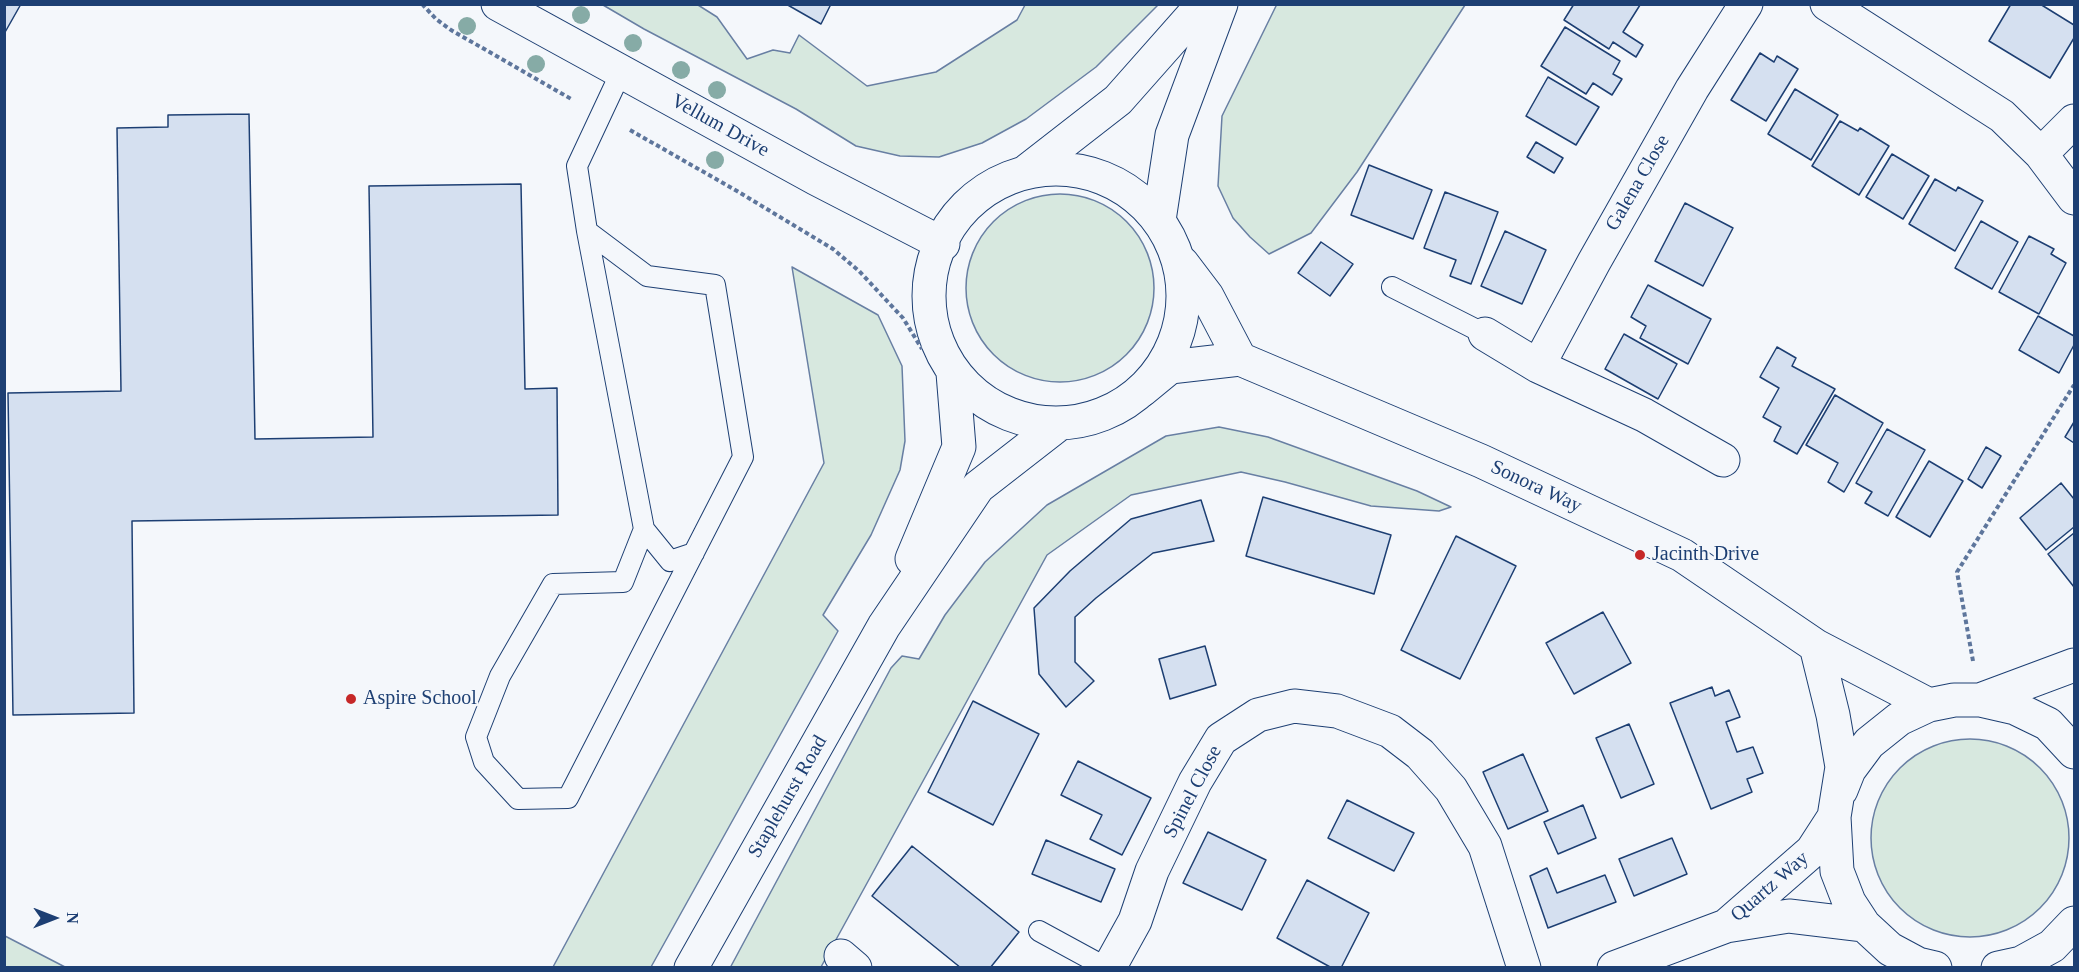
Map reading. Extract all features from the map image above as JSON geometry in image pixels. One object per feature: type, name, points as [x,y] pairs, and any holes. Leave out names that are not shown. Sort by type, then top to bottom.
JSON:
[{"type":"street","name":"Vellum Drive","points":[[498,4],[815,178],[943,243]]},
{"type":"street","points":[[1182,263],[1180,319],[1168,362],[1142,390],[1118,407],[1090,419],[1059,424],[1019,418],[982,401],[953,372],[933,334],[927,291],[943,243],[957,213],[989,186],[1028,170],[1118,100],[1203,4]]},
{"type":"street","points":[[1159,220],[1172,135],[1221,4]]},
{"type":"street","name":"Galena Close","points":[[1538,366],[1692,89],[1746,4]]},
{"type":"street","points":[[1827,4],[2002,116],[2041,154],[2074,198]]},
{"type":"street","points":[[2041,154],[2074,121]]},
{"type":"street","points":[[1028,170],[1065,167],[1101,175],[1134,193],[1159,220],[1182,263],[1207,296],[1240,359]]},
{"type":"street","points":[[1485,334],[1538,366],[1644,415],[1723,460]]},
{"type":"street","name":"Sonora Way","points":[[1142,390],[1170,367],[1240,359],[1481,461],[1682,555],[1816,646],[1929,705]]},
{"type":"street","name":"Staplehurst Road","points":[[884,626],[959,447],[953,372]]},
{"type":"street","name":"Staplehurst Road","points":[[691,968],[884,626],[978,487],[1059,424]]},
{"type":"street","points":[[1816,646],[1833,715],[1842,767],[1836,808],[1837,871],[1849,902],[1864,925],[1890,949],[1918,964],[1935,968]]},
{"type":"street","points":[[1980,700],[2074,665]]},
{"type":"street","points":[[1836,808],[1849,770],[1869,743],[1899,719],[1929,705],[1954,700],[1980,700],[2015,708],[2048,724],[2074,752]]},
{"type":"street","name":"Spinel Close","points":[[1108,968],[1135,921],[1152,871],[1195,782],[1221,739],[1258,715],[1294,706],[1337,711],[1390,731],[1420,754],[1451,789],[1485,846],[1524,968]]},
{"type":"street","name":"Quartz Way","points":[[1726,926],[1812,851],[1836,808]]},
{"type":"street","name":"Quartz Way","points":[[1614,968],[1726,926],[1789,916],[1864,925]]},
{"type":"street","points":[[1998,968],[2021,963],[2052,946],[2074,923]]},
{"type":"lane","points":[[621,72],[577,166],[586,231],[644,529],[670,561],[694,553]]},
{"type":"lane","points":[[586,231],[647,276],[715,285],[743,457],[568,798],[518,799],[484,762],[476,737],[500,676],[553,584],[623,582],[644,529]]},
{"type":"lane","points":[[1392,287],[1485,334]]},
{"type":"lane","points":[[1039,931],[1108,968]]},
{"type":"path","points":[[422,4],[436,19],[451,30],[669,151],[833,249],[859,271],[903,318],[924,355]]},
{"type":"path","points":[[1980,700],[1957,572],[2074,385]]},
{"type":"shaded area","points":[[1277,4],[1465,5],[1357,172],[1311,233],[1269,254],[1233,218],[1218,186],[1222,116]]},
{"type":"shaded area","points":[[603,5],[698,5],[717,17],[747,59],[773,50],[790,53],[799,35],[867,86],[936,72],[1017,20],[1025,5],[1158,5],[1096,67],[1026,119],[982,143],[939,157],[900,156],[856,146],[796,109]]},
{"type":"shaded area","points":[[1060,194],[1078,196],[1096,202],[1112,210],[1126,222],[1138,236],[1146,252],[1152,270],[1154,288],[1152,306],[1146,324],[1138,340],[1126,354],[1112,366],[1096,374],[1078,380],[1060,382],[1042,380],[1024,374],[1008,366],[994,354],[982,340],[974,324],[968,306],[966,288],[968,270],[974,252],[982,236],[994,222],[1008,210],[1024,202],[1042,196]]},
{"type":"shaded area","points":[[792,267],[878,315],[902,366],[905,441],[900,470],[871,535],[823,615],[838,631],[651,967],[553,967],[824,463]]},
{"type":"shaded area","points":[[1219,427],[1268,437],[1417,491],[1451,507],[1439,511],[1371,506],[1241,472],[1131,495],[1047,555],[821,967],[730,968],[891,668],[902,656],[919,659],[945,615],[985,562],[1047,505],[1166,436]]},
{"type":"shaded area","points":[[1970,739],[1989,741],[2008,747],[2025,756],[2040,768],[2052,783],[2061,800],[2067,819],[2069,838],[2067,857],[2061,876],[2052,893],[2040,908],[2025,920],[2008,929],[1989,935],[1970,937],[1951,935],[1932,929],[1915,920],[1900,908],[1888,893],[1879,876],[1873,857],[1871,838],[1873,819],[1879,800],[1888,783],[1900,768],[1915,756],[1932,747],[1951,741]]},
{"type":"shaded area","points":[[5,936],[65,967],[5,967]]},
{"type":"building","points":[[4,4],[21,4],[4,34]]},
{"type":"building","points":[[786,4],[831,4],[821,24]]},
{"type":"building","points":[[1574,4],[1640,5],[1623,32],[1643,45],[1636,57],[1613,42],[1609,49],[1564,20]]},
{"type":"building","points":[[2011,4],[2040,4],[2074,25],[2074,38],[2050,78],[1989,41]]},
{"type":"building","points":[[1565,27],[1620,61],[1613,74],[1622,79],[1612,95],[1593,83],[1586,94],[1541,66]]},
{"type":"building","points":[[1760,53],[1774,62],[1777,56],[1798,69],[1766,121],[1731,100]]},
{"type":"building","points":[[1548,77],[1599,107],[1576,145],[1526,116]]},
{"type":"building","points":[[1795,89],[1838,115],[1811,160],[1768,134]]},
{"type":"building","points":[[249,114],[255,439],[373,437],[369,186],[521,184],[525,389],[557,388],[558,515],[132,521],[134,713],[13,715],[8,393],[121,391],[117,128],[168,127],[168,115]]},
{"type":"building","points":[[1840,121],[1858,131],[1860,128],[1889,146],[1859,195],[1812,166]]},
{"type":"building","points":[[1536,142],[1563,158],[1554,173],[1527,157]]},
{"type":"building","points":[[1892,154],[1929,176],[1903,219],[1866,197]]},
{"type":"building","points":[[1369,165],[1432,190],[1413,239],[1351,215]]},
{"type":"building","points":[[1935,179],[1956,191],[1958,187],[1983,201],[1955,251],[1909,224]]},
{"type":"building","points":[[1445,192],[1498,212],[1471,284],[1450,276],[1456,260],[1424,248]]},
{"type":"building","points":[[1685,203],[1733,228],[1703,286],[1655,261]]},
{"type":"building","points":[[1981,221],[2018,242],[1992,289],[1955,268]]},
{"type":"building","points":[[1505,231],[1546,250],[1522,304],[1481,286]]},
{"type":"building","points":[[2029,236],[2054,249],[2051,254],[2066,263],[2039,314],[1999,292]]},
{"type":"building","points":[[1321,242],[1353,264],[1330,296],[1298,273]]},
{"type":"building","points":[[1648,285],[1711,319],[1688,364],[1640,338],[1646,326],[1631,317]]},
{"type":"building","points":[[2038,316],[2074,336],[2074,345],[2059,373],[2019,350]]},
{"type":"building","points":[[1624,334],[1677,364],[1658,399],[1605,369]]},
{"type":"building","points":[[1777,347],[1796,358],[1792,366],[1835,389],[1797,454],[1774,441],[1781,427],[1763,417],[1779,388],[1760,377]]},
{"type":"building","points":[[1835,395],[1883,423],[1844,492],[1828,482],[1838,463],[1806,445]]},
{"type":"building","points":[[2074,422],[2074,443],[2065,437]]},
{"type":"building","points":[[1887,429],[1925,450],[1888,516],[1865,503],[1872,492],[1856,483]]},
{"type":"building","points":[[1986,447],[2001,456],[1982,488],[1968,479]]},
{"type":"building","points":[[1929,461],[1963,481],[1930,537],[1896,517]]},
{"type":"building","points":[[2061,483],[2074,499],[2074,527],[2046,550],[2020,518]]},
{"type":"building","points":[[1263,497],[1391,535],[1374,594],[1246,556]]},
{"type":"building","points":[[1201,500],[1214,541],[1153,553],[1075,617],[1075,662],[1094,681],[1066,707],[1039,674],[1034,608],[1070,571],[1131,519]]},
{"type":"building","points":[[2074,533],[2074,587],[2048,554]]},
{"type":"building","points":[[1456,536],[1516,566],[1460,679],[1401,650]]},
{"type":"building","points":[[1603,612],[1631,663],[1574,694],[1546,643]]},
{"type":"building","points":[[1205,646],[1216,685],[1170,699],[1159,659]]},
{"type":"building","points":[[1712,687],[1715,696],[1729,690],[1740,717],[1726,722],[1737,752],[1753,747],[1763,773],[1747,779],[1752,792],[1711,809],[1670,703]]},
{"type":"building","points":[[973,701],[1039,734],[993,825],[928,792]]},
{"type":"building","points":[[1629,724],[1654,784],[1621,798],[1596,738]]},
{"type":"building","points":[[1523,754],[1548,811],[1508,829],[1483,772]]},
{"type":"building","points":[[1078,761],[1151,798],[1122,855],[1090,839],[1102,815],[1061,795]]},
{"type":"building","points":[[1347,800],[1414,833],[1394,871],[1328,838]]},
{"type":"building","points":[[1583,805],[1596,838],[1558,854],[1544,822]]},
{"type":"building","points":[[1208,832],[1266,860],[1242,910],[1183,883]]},
{"type":"building","points":[[1672,838],[1687,874],[1634,896],[1619,859]]},
{"type":"building","points":[[1046,840],[1115,869],[1101,902],[1032,874]]},
{"type":"building","points":[[912,846],[1019,932],[990,968],[961,968],[872,896]]},
{"type":"building","points":[[1547,868],[1557,893],[1605,875],[1616,902],[1548,928],[1530,876]]},
{"type":"building","points":[[1307,880],[1369,913],[1341,968],[1332,968],[1277,938]]},
{"type":"place","name":"Jacinth Drive","points":[[1640,555]]},
{"type":"place","name":"Aspire School","points":[[351,699]]}]
